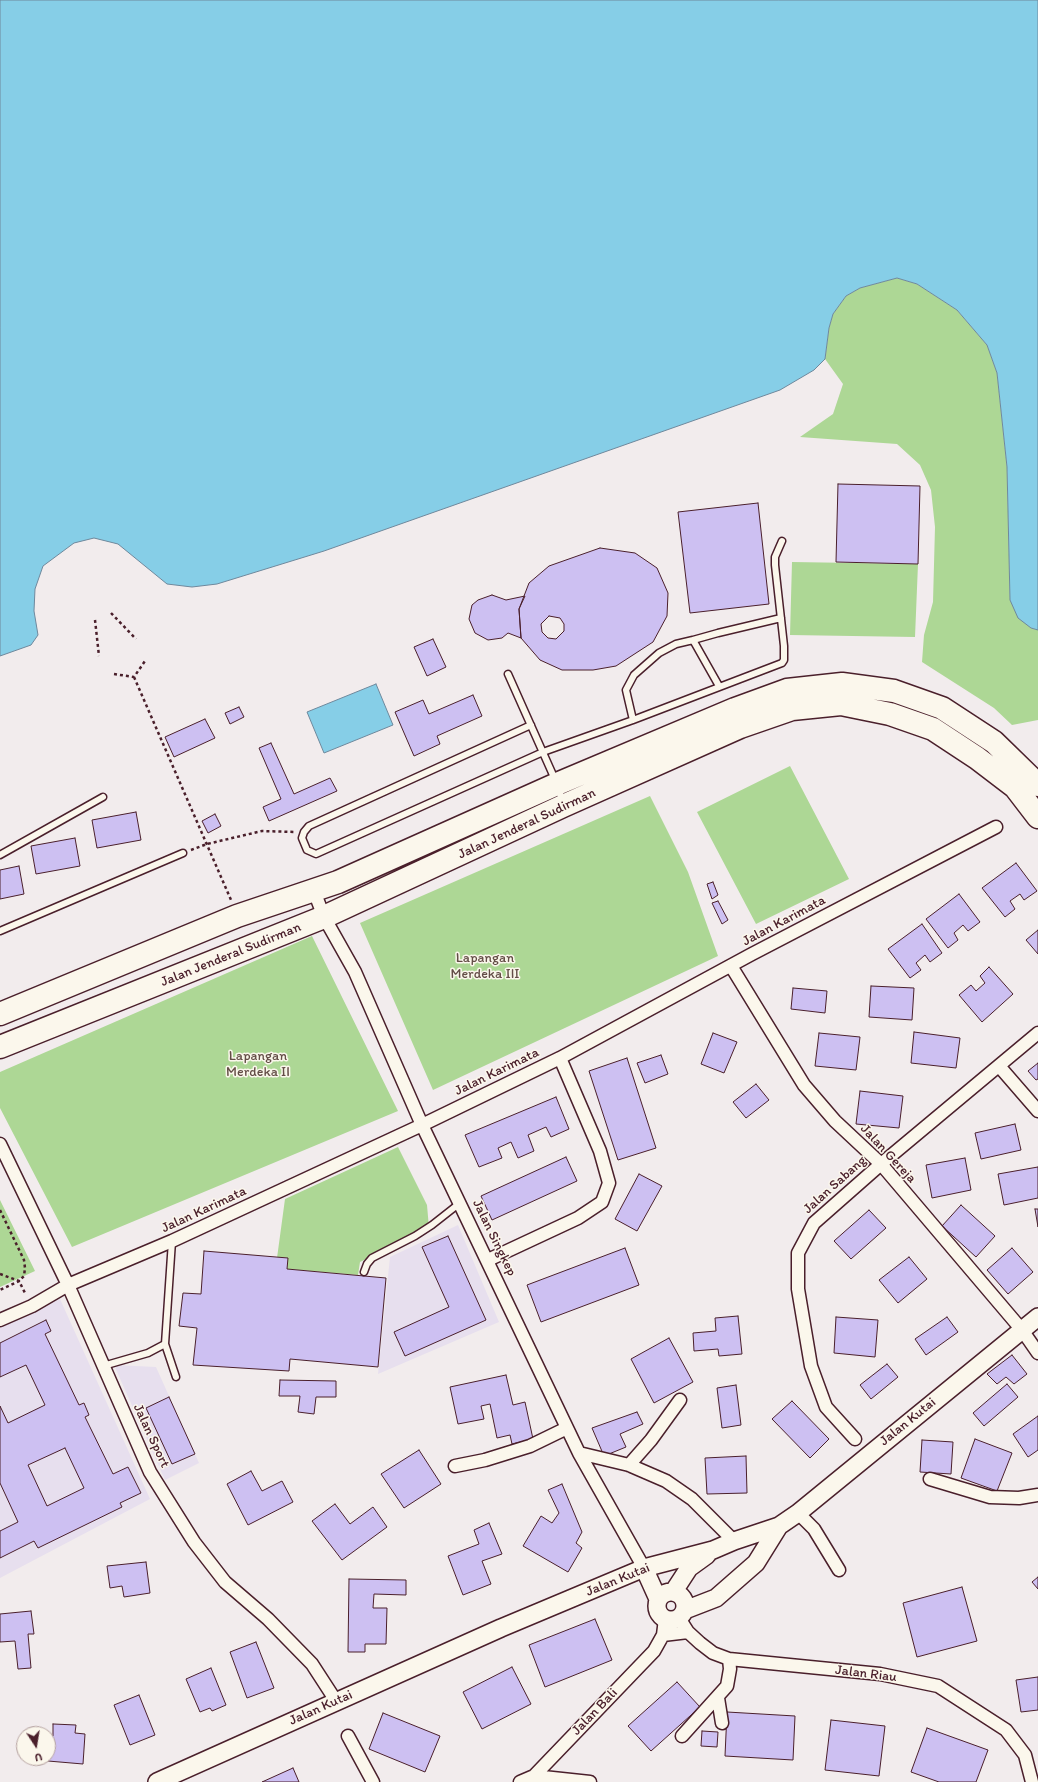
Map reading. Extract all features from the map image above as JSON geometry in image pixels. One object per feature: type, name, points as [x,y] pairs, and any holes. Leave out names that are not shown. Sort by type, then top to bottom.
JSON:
[{"type":"highway","name":"Jalan Jenderal Sudirman","points":[[0,1014],[237,916],[314,891],[557,784],[735,709],[788,690],[842,684],[894,691],[942,708],[994,742],[1038,785]]},
{"type":"highway","name":"Jalan Jenderal Sudirman","points":[[0,1047],[324,917],[564,806],[740,727],[792,709],[842,704],[890,714],[933,729],[978,758],[1015,787],[1038,817]]},
{"type":"street","name":"Jalan Karimata","points":[[0,1320],[32,1306],[68,1285],[172,1241],[422,1125],[560,1058],[996,828]]},
{"type":"street","name":"Jalan Singkep","points":[[314,891],[324,917],[356,972],[422,1125],[488,1260],[579,1453],[644,1568]]},
{"type":"street","name":"Jalan Gereja","points":[[732,966],[804,1085],[835,1121],[881,1164],[1022,1330],[1038,1353]]},
{"type":"street","name":"Jalan Sabang","points":[[856,1439],[826,1407],[811,1366],[798,1289],[798,1253],[814,1223],[881,1164],[1038,1033]]},
{"type":"street","points":[[488,1260],[578,1218],[602,1202],[609,1183],[600,1151],[560,1058]]},
{"type":"street","points":[[999,1066],[1038,1111]]},
{"type":"street","name":"Jalan Sport","points":[[0,1144],[68,1285],[102,1366],[150,1472],[194,1542],[225,1582],[268,1619],[312,1664],[336,1701]]},
{"type":"street","name":"Jalan Kutai","points":[[157,1782],[336,1701],[644,1568],[713,1550],[734,1540],[779,1526],[1038,1317]]},
{"type":"street","points":[[629,1465],[651,1440],[680,1400]]},
{"type":"street","points":[[455,1466],[485,1460],[530,1446],[567,1428]]},
{"type":"street","points":[[579,1453],[629,1465],[666,1481],[692,1499],[734,1540]]},
{"type":"street","points":[[930,1479],[990,1497],[1019,1498],[1038,1495]]},
{"type":"street","points":[[798,1512],[814,1529],[839,1570]]},
{"type":"street","points":[[673,1621],[716,1598],[756,1563],[779,1526]]},
{"type":"street","points":[[674,1591],[689,1568],[713,1550]]},
{"type":"street","points":[[644,1568],[658,1599]]},
{"type":"street","points":[[673,1621],[685,1605],[682,1596],[674,1591],[664,1592],[658,1599],[656,1608],[661,1616],[673,1621],[688,1632]]},
{"type":"street","name":"Jalan Riau","points":[[673,1621],[713,1653],[729,1660],[880,1674],[938,1686],[1006,1730],[1025,1755],[1032,1782]]},
{"type":"street","name":"Jalan Bali","points":[[520,1782],[533,1779],[654,1651],[673,1621]]},
{"type":"street","points":[[682,1736],[718,1698],[727,1686],[729,1660]]},
{"type":"street","points":[[718,1698],[722,1723]]},
{"type":"street","points":[[348,1736],[373,1782]]},
{"type":"street","points":[[533,1779],[590,1782]]},
{"type":"lane","points":[[532,725],[309,826],[304,832],[302,838],[307,850],[316,854],[543,752],[633,720],[782,663],[784,660],[784,646],[775,557],[782,541]]},
{"type":"lane","points":[[633,720],[626,690],[634,675],[659,653],[676,644],[718,632],[781,618]]},
{"type":"lane","points":[[693,640],[719,686]]},
{"type":"lane","points":[[508,674],[532,725],[557,784],[564,806]]},
{"type":"lane","points":[[0,855],[103,797]]},
{"type":"lane","points":[[0,931],[183,853]]},
{"type":"lane","points":[[364,1272],[367,1264],[372,1258],[421,1232],[460,1203]]},
{"type":"lane","points":[[172,1241],[165,1344],[176,1377]]},
{"type":"lane","points":[[102,1366],[148,1353],[165,1344]]},
{"type":"path","points":[[111,614],[136,638]]},
{"type":"path","points":[[95,620],[99,656]]},
{"type":"path","points":[[134,677],[145,661]]},
{"type":"path","points":[[114,674],[134,677]]},
{"type":"path","points":[[134,677],[237,916]]},
{"type":"path","points":[[183,853],[207,844],[262,831],[304,832]]},
{"type":"path","points":[[0,1210],[24,1260],[24,1276],[19,1281],[0,1290]]},
{"type":"path","points":[[0,1274],[19,1281],[32,1306]]},
{"type":"shaded area","points":[[458,1225],[499,1322],[378,1374],[390,1257]]},
{"type":"shaded area","points":[[60,1299],[150,1499],[0,1578],[0,1328]]},
{"type":"shaded area","points":[[114,1365],[156,1367],[199,1463],[165,1480]]},
{"type":"green space","points":[[897,278],[917,284],[957,310],[987,345],[997,373],[1007,467],[1010,600],[1031,628],[1038,630],[1038,720],[1012,725],[994,708],[922,662],[924,635],[933,602],[935,527],[931,490],[920,465],[897,444],[800,437],[833,414],[843,384],[825,359],[829,328],[833,314],[846,296],[860,288]]},
{"type":"green space","points":[[792,562],[918,564],[915,637],[790,635]]},
{"type":"green space","points":[[790,766],[849,879],[756,924],[697,812]]},
{"type":"green space","name":"Lapangan Merdeka III","points":[[650,796],[688,872],[718,956],[433,1090],[360,923]]},
{"type":"green space","name":"Lapangan Merdeka II","points":[[312,936],[398,1111],[72,1247],[0,1108],[0,1072]]},
{"type":"green space","points":[[398,1147],[427,1205],[429,1228],[360,1262],[358,1275],[287,1269],[277,1258],[285,1199]]},
{"type":"green space","points":[[0,1200],[35,1271],[0,1287]]},
{"type":"water","points":[[0,0],[1038,0],[1038,630],[1031,628],[1018,618],[1010,600],[1007,467],[997,373],[987,345],[957,310],[917,284],[897,278],[860,288],[846,296],[833,314],[829,328],[825,359],[814,370],[780,390],[324,551],[217,584],[192,587],[167,584],[118,544],[94,538],[74,543],[43,566],[35,589],[34,611],[38,635],[31,645],[0,656]]},
{"type":"water","points":[[376,684],[393,725],[324,753],[307,712]]},
{"type":"building","points":[[838,484],[920,486],[918,564],[836,562]]},
{"type":"building","points":[[758,503],[769,604],[690,613],[678,512]]},
{"type":"building","points":[[600,548],[635,553],[657,568],[668,593],[667,616],[653,642],[616,666],[593,670],[562,670],[540,660],[521,638],[519,609],[529,583],[549,566]],"holes":[[[549,616],[560,618],[564,624],[564,631],[556,639],[548,638],[542,632],[541,624]]]},
{"type":"building","points":[[492,595],[506,600],[525,596],[519,609],[521,638],[508,633],[502,638],[488,640],[475,633],[469,619],[472,605],[478,600]]},
{"type":"building","points":[[433,639],[446,667],[427,676],[414,647]]},
{"type":"building","points":[[473,695],[482,716],[437,736],[440,744],[414,756],[395,712],[423,700],[429,714]]},
{"type":"building","points":[[239,707],[244,717],[230,724],[225,713]]},
{"type":"building","points":[[205,719],[215,738],[174,757],[165,737]]},
{"type":"building","points":[[271,743],[294,794],[330,778],[337,791],[269,821],[263,807],[281,799],[259,748]]},
{"type":"building","points":[[136,812],[141,840],[97,848],[92,820]]},
{"type":"building","points":[[215,814],[221,826],[208,833],[202,821]]},
{"type":"building","points":[[75,838],[80,866],[36,874],[31,846]]},
{"type":"building","points":[[1016,863],[1037,891],[1024,900],[1020,894],[1010,901],[1015,909],[1005,917],[982,888]]},
{"type":"building","points":[[19,866],[24,894],[0,899],[0,870]]},
{"type":"building","points":[[713,882],[718,895],[712,899],[707,884]]},
{"type":"building","points":[[959,894],[980,922],[968,931],[963,925],[954,933],[958,940],[948,948],[926,919]]},
{"type":"building","points":[[718,901],[728,920],[722,924],[712,903]]},
{"type":"building","points":[[922,924],[942,953],[930,962],[925,955],[916,963],[921,970],[910,978],[888,949]]},
{"type":"building","points":[[1038,930],[1038,954],[1026,940]]},
{"type":"building","points":[[989,967],[1013,994],[982,1022],[959,995],[971,985],[976,991],[985,983],[980,976]]},
{"type":"building","points":[[871,986],[914,988],[912,1020],[869,1017]]},
{"type":"building","points":[[793,988],[827,991],[825,1013],[791,1009]]},
{"type":"building","points":[[914,1032],[960,1038],[956,1068],[911,1063]]},
{"type":"building","points":[[713,1033],[737,1042],[724,1073],[701,1064]]},
{"type":"building","points":[[819,1033],[860,1037],[856,1070],[815,1066]]},
{"type":"building","points":[[661,1055],[668,1074],[645,1083],[637,1063]]},
{"type":"building","points":[[627,1058],[656,1148],[618,1160],[589,1071]]},
{"type":"building","points":[[1038,1063],[1038,1079],[1036,1080],[1028,1071]]},
{"type":"building","points":[[756,1084],[769,1100],[746,1118],[733,1102]]},
{"type":"building","points":[[860,1091],[903,1096],[899,1128],[856,1124]]},
{"type":"building","points":[[556,1097],[569,1129],[551,1137],[546,1127],[528,1135],[534,1151],[518,1158],[511,1142],[498,1148],[502,1158],[479,1167],[465,1135]]},
{"type":"building","points":[[1015,1124],[1021,1150],[981,1159],[975,1133]]},
{"type":"building","points":[[566,1157],[577,1181],[492,1220],[481,1196]]},
{"type":"building","points":[[965,1158],[971,1190],[932,1198],[926,1165]]},
{"type":"building","points":[[1038,1167],[1038,1198],[1004,1205],[998,1174]]},
{"type":"building","points":[[639,1174],[662,1186],[637,1231],[615,1219]]},
{"type":"building","points":[[961,1205],[995,1236],[976,1257],[942,1226]]},
{"type":"building","points":[[1035,1209],[1038,1209],[1038,1227]]},
{"type":"building","points":[[869,1210],[886,1228],[851,1259],[834,1241]]},
{"type":"building","points":[[448,1236],[486,1320],[405,1356],[394,1332],[449,1307],[422,1247]]},
{"type":"building","points":[[625,1248],[639,1285],[541,1322],[527,1285]]},
{"type":"building","points":[[1012,1248],[1033,1272],[1008,1294],[987,1270]]},
{"type":"building","points":[[204,1251],[288,1258],[287,1269],[386,1278],[378,1367],[290,1359],[289,1371],[193,1365],[197,1328],[179,1326],[183,1293],[201,1294]]},
{"type":"building","points":[[909,1257],[927,1279],[898,1303],[879,1280]]},
{"type":"building","points":[[738,1316],[742,1354],[719,1356],[718,1349],[694,1351],[693,1333],[716,1331],[715,1318]]},
{"type":"building","points":[[836,1317],[878,1320],[875,1357],[834,1353]]},
{"type":"building","points":[[947,1317],[958,1332],[926,1355],[915,1339]]},
{"type":"building","points":[[46,1320],[51,1331],[45,1334],[79,1405],[84,1403],[89,1415],[85,1417],[113,1474],[128,1467],[141,1493],[120,1503],[122,1507],[38,1548],[34,1541],[0,1558],[0,1531],[18,1522],[0,1483],[0,1406],[8,1423],[45,1405],[26,1365],[0,1377],[0,1343]],"holes":[[[65,1448],[84,1488],[47,1506],[28,1465]]]},
{"type":"building","points":[[669,1338],[693,1382],[654,1403],[631,1359]]},
{"type":"building","points":[[1012,1355],[1027,1374],[1014,1384],[1006,1377],[997,1384],[987,1374]]},
{"type":"building","points":[[887,1364],[898,1377],[871,1399],[860,1385]]},
{"type":"building","points":[[506,1375],[513,1405],[525,1402],[533,1439],[512,1444],[510,1435],[497,1438],[490,1404],[481,1406],[484,1419],[458,1424],[450,1387]]},
{"type":"building","points":[[280,1380],[336,1381],[336,1397],[316,1397],[314,1414],[298,1412],[300,1396],[279,1396]]},
{"type":"building","points":[[1007,1384],[1018,1397],[984,1426],[973,1413]]},
{"type":"building","points":[[736,1385],[741,1425],[722,1428],[717,1388]]},
{"type":"building","points":[[169,1397],[195,1454],[172,1464],[146,1408]]},
{"type":"building","points":[[792,1401],[829,1439],[810,1458],[772,1419]]},
{"type":"building","points":[[637,1412],[643,1424],[620,1434],[626,1447],[604,1456],[592,1428]]},
{"type":"building","points":[[1038,1416],[1038,1450],[1028,1457],[1013,1434]]},
{"type":"building","points":[[975,1439],[1012,1453],[997,1491],[961,1478]]},
{"type":"building","points":[[922,1440],[953,1442],[951,1474],[920,1472]]},
{"type":"building","points":[[419,1450],[441,1484],[404,1508],[381,1474]]},
{"type":"building","points":[[746,1456],[747,1493],[707,1494],[705,1458]]},
{"type":"building","points":[[251,1471],[262,1491],[282,1481],[293,1502],[248,1525],[227,1484]]},
{"type":"building","points":[[562,1484],[582,1532],[576,1543],[582,1548],[568,1572],[523,1546],[541,1516],[552,1523],[559,1513],[548,1490]]},
{"type":"building","points":[[335,1504],[350,1524],[373,1507],[387,1527],[342,1560],[312,1521]]},
{"type":"building","points":[[489,1523],[502,1554],[482,1561],[491,1584],[463,1595],[448,1556],[479,1544],[474,1530]]},
{"type":"building","points":[[146,1562],[150,1593],[124,1597],[122,1586],[110,1588],[107,1566]]},
{"type":"building","points":[[1038,1577],[1038,1589],[1032,1582]]},
{"type":"building","points":[[349,1579],[406,1580],[406,1595],[374,1594],[373,1608],[387,1608],[386,1644],[365,1644],[365,1652],[348,1652]]},
{"type":"building","points":[[962,1587],[977,1641],[917,1657],[903,1603]]},
{"type":"building","points":[[31,1611],[34,1634],[28,1634],[31,1668],[18,1669],[15,1641],[0,1642],[0,1614]]},
{"type":"building","points":[[595,1619],[612,1660],[545,1687],[529,1645]]},
{"type":"building","points":[[256,1642],[274,1688],[247,1698],[230,1652]]},
{"type":"building","points":[[512,1667],[531,1704],[482,1729],[463,1692]]},
{"type":"building","points":[[211,1668],[226,1705],[212,1711],[210,1708],[200,1712],[186,1679]]},
{"type":"building","points":[[1038,1677],[1038,1710],[1021,1712],[1016,1680]]},
{"type":"building","points":[[677,1682],[700,1707],[651,1751],[628,1726]]},
{"type":"building","points":[[139,1695],[155,1735],[130,1745],[114,1705]]},
{"type":"building","points":[[727,1712],[795,1716],[793,1760],[725,1756]]},
{"type":"building","points":[[383,1713],[440,1736],[425,1772],[369,1749]]},
{"type":"building","points":[[831,1720],[885,1726],[879,1776],[825,1770]]},
{"type":"building","points":[[53,1724],[76,1725],[75,1733],[85,1734],[83,1764],[56,1762],[56,1726],[53,1726]]},
{"type":"building","points":[[927,1728],[988,1750],[976,1782],[939,1782],[911,1772]]},
{"type":"building","points":[[702,1731],[718,1732],[717,1747],[701,1746]]},
{"type":"building","points":[[293,1768],[299,1782],[262,1782]]}]
